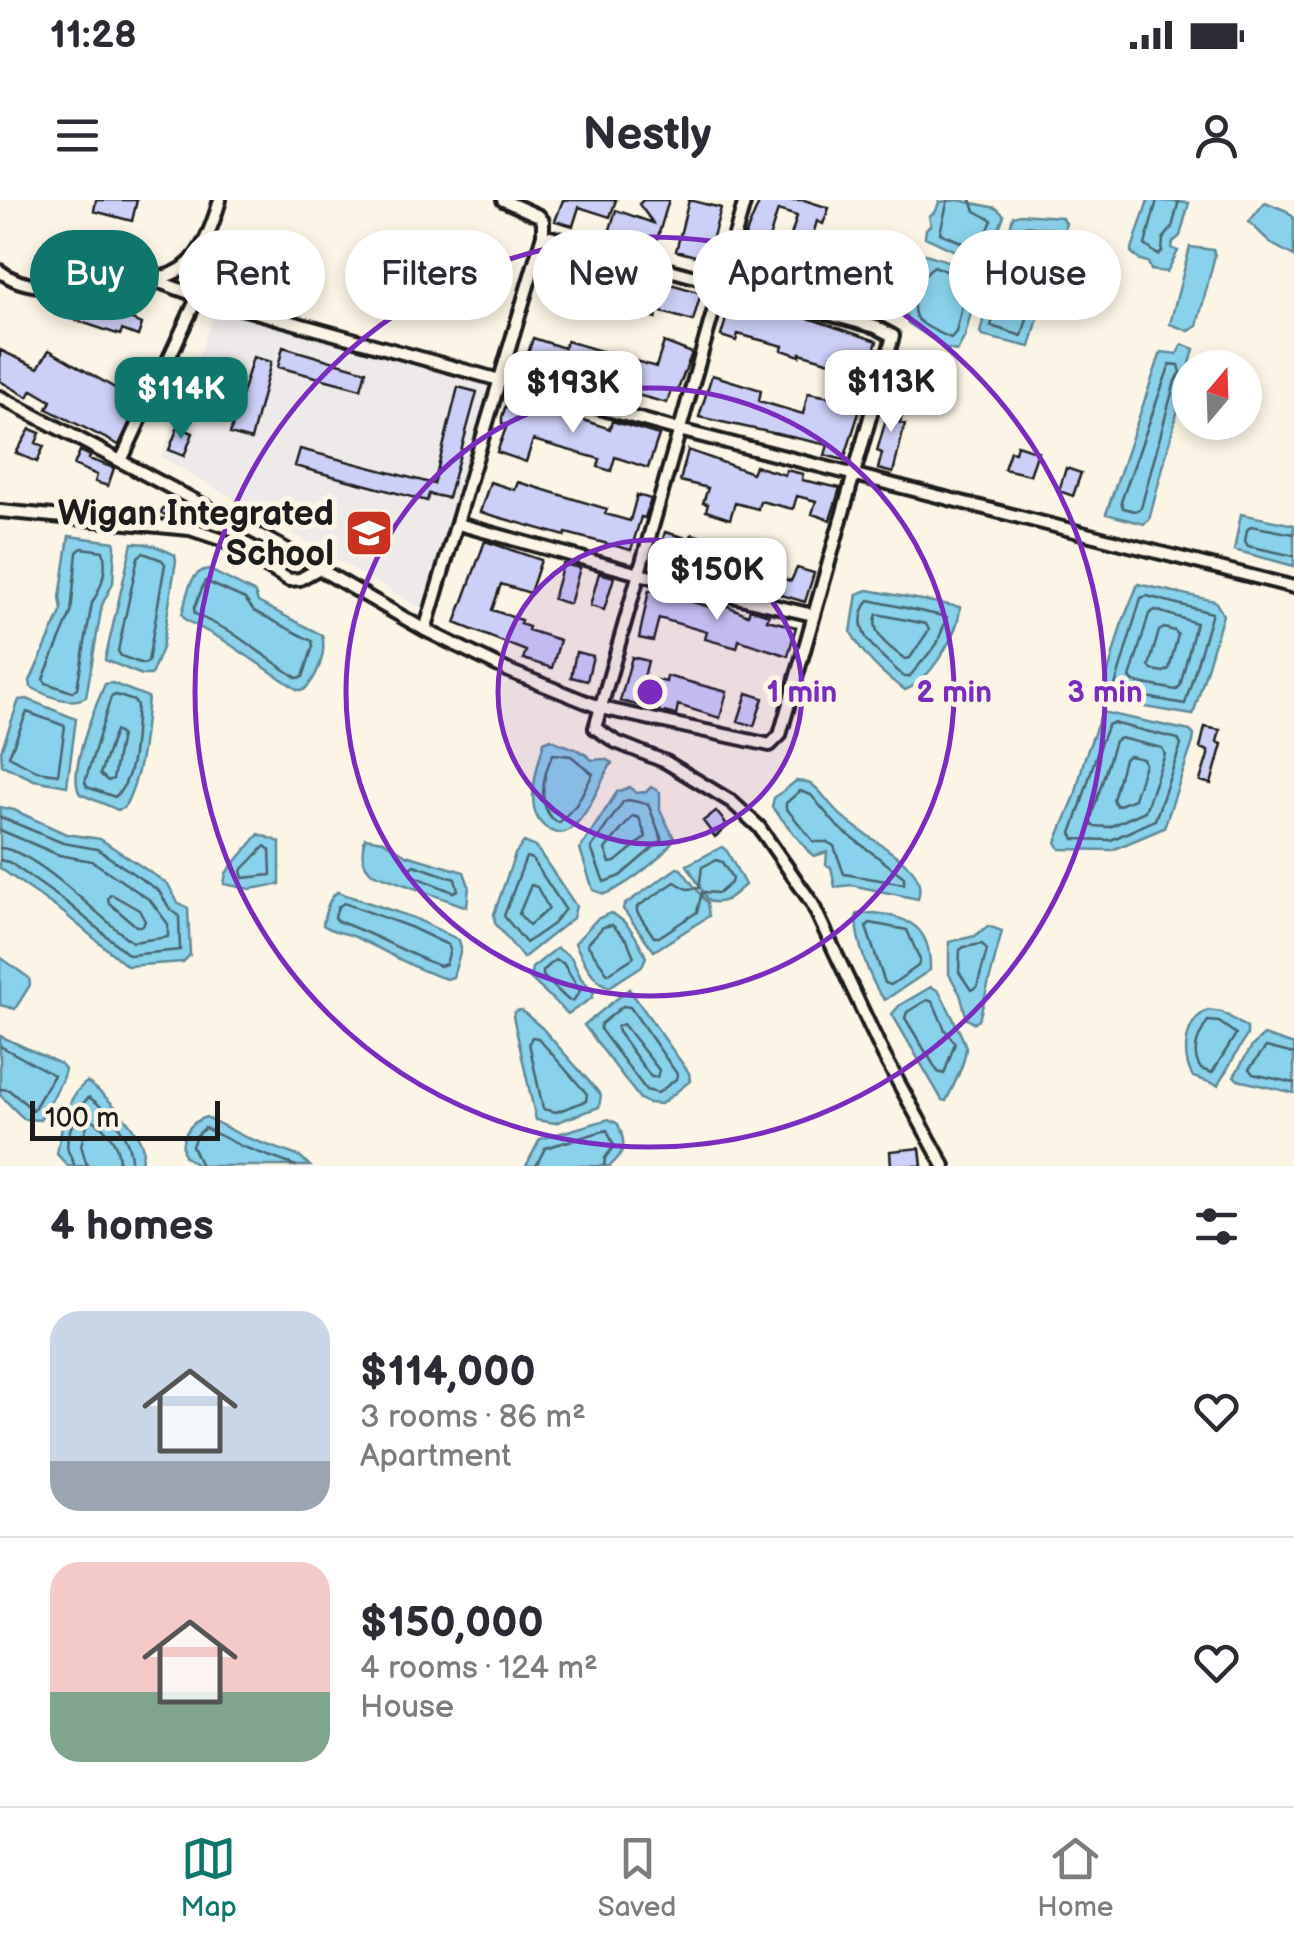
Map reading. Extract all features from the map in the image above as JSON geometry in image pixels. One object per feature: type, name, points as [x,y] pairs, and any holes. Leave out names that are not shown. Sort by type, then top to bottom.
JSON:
[{"type":"street","points":[[159,277],[176,272],[194,258],[220,200]]},
{"type":"street","points":[[504,200],[540,216],[542,230]]},
{"type":"street","points":[[737,230],[745,200]]},
{"type":"street","points":[[425,630],[533,265]]},
{"type":"street","points":[[0,272],[30,284]]},
{"type":"street","points":[[120,462],[187,320]]},
{"type":"street","points":[[287,320],[679,430],[1294,587]]},
{"type":"street","points":[[711,320],[595,728],[600,734],[666,762],[732,802],[759,827],[812,903],[884,1056],[944,1166]]},
{"type":"street","points":[[0,397],[425,630],[541,685],[601,708],[770,745],[780,735],[893,336],[851,320]]},
{"type":"street","points":[[0,511],[190,529],[223,540],[289,580],[300,580],[318,568]]},
{"type":"street","points":[[458,524],[638,574],[813,615]]},
{"type":"shaded area","name":"Wigan Integrated School","points":[[212,320],[270,320],[492,379],[424,610],[161,457]]},
{"type":"water","points":[[958,200],[996,208],[1004,215],[998,230],[949,230],[949,248],[929,239],[926,230],[931,225],[929,216],[939,202]]},
{"type":"water","points":[[1148,200],[1189,203],[1180,236],[1173,242],[1172,248],[1178,251],[1167,272],[1151,270],[1148,262],[1131,252]]},
{"type":"water","points":[[1265,202],[1294,218],[1294,256],[1272,244],[1249,222]]},
{"type":"water","points":[[1013,216],[1061,217],[1066,223],[1064,230],[1010,230]]},
{"type":"water","points":[[1190,247],[1213,250],[1215,255],[1197,326],[1189,331],[1170,324]]},
{"type":"water","points":[[929,255],[949,261],[949,320],[969,320],[957,351],[947,349],[908,320],[929,320]]},
{"type":"water","points":[[983,320],[1037,320],[1030,347],[980,333]]},
{"type":"water","points":[[1162,352],[1172,353],[1172,433],[1149,520],[1144,524],[1106,514]]},
{"type":"water","points":[[1241,514],[1294,525],[1294,566],[1234,550]]},
{"type":"water","points":[[69,536],[115,545],[113,583],[102,605],[86,697],[73,701],[44,694],[31,687],[30,681],[62,610],[60,598]]},
{"type":"water","points":[[132,543],[159,548],[175,555],[176,561],[162,648],[151,675],[105,660]]},
{"type":"water","points":[[208,569],[255,593],[258,602],[322,635],[320,665],[304,690],[298,690],[186,620],[182,614],[189,587],[196,575]]},
{"type":"water","points":[[1138,584],[1215,601],[1223,615],[1193,715],[1109,701],[1104,687]]},
{"type":"water","points":[[868,590],[960,607],[942,655],[924,677],[905,690],[874,664],[851,632],[857,594]]},
{"type":"water","points":[[105,684],[148,697],[139,767],[124,808],[118,810],[80,794],[77,784],[89,724]]},
{"type":"water","points":[[27,699],[76,719],[67,786],[34,780],[2,765],[1,751],[19,700]]},
{"type":"water","points":[[1102,712],[1190,731],[1193,742],[1164,828],[1112,850],[1060,849],[1056,842]]},
{"type":"water","points":[[551,739],[592,760],[612,763],[581,818],[561,833],[542,824],[533,803],[544,742]]},
{"type":"water","points":[[796,781],[813,786],[841,815],[903,861],[918,880],[918,899],[851,885],[835,887],[831,867],[826,865],[827,852],[814,856],[809,852],[772,807],[774,798]]},
{"type":"water","points":[[630,787],[636,793],[651,787],[660,792],[660,810],[674,838],[644,870],[604,894],[593,890],[580,849],[617,792]]},
{"type":"water","points":[[0,807],[66,834],[100,839],[168,884],[178,903],[188,908],[190,955],[183,962],[127,966],[64,913],[0,868]]},
{"type":"water","points":[[259,834],[280,842],[280,884],[250,889],[224,884],[226,873]]},
{"type":"water","points":[[365,838],[383,841],[406,855],[464,872],[469,886],[467,907],[372,873],[363,857]]},
{"type":"water","points":[[524,842],[536,847],[576,906],[573,918],[523,958],[495,923],[494,914],[515,854]]},
{"type":"water","points":[[722,847],[745,885],[724,901],[708,901],[687,865]]},
{"type":"water","points":[[677,868],[707,903],[709,916],[654,951],[623,909],[624,905]]},
{"type":"water","points":[[337,892],[414,918],[459,940],[461,949],[453,977],[435,975],[323,925],[327,907]]},
{"type":"water","points":[[610,913],[627,925],[646,957],[642,966],[609,987],[593,974],[575,943],[597,919]]},
{"type":"water","points":[[857,914],[899,918],[916,928],[923,935],[929,956],[930,970],[885,1000],[869,972],[856,923]]},
{"type":"water","points":[[988,926],[1002,931],[979,1020],[974,1023],[967,1019],[949,974],[949,942],[975,936]]},
{"type":"water","points":[[557,948],[571,957],[581,978],[594,992],[592,998],[568,1014],[530,978],[532,968]]},
{"type":"water","points":[[0,957],[29,978],[30,985],[15,1009],[0,1005]]},
{"type":"water","points":[[931,987],[944,1001],[966,1048],[946,1101],[892,1014]]},
{"type":"water","points":[[629,989],[689,1073],[690,1081],[661,1104],[640,1099],[584,1025]]},
{"type":"water","points":[[521,1010],[601,1095],[599,1107],[555,1123],[536,1120],[513,1016]]},
{"type":"water","points":[[1208,1010],[1222,1012],[1247,1028],[1247,1035],[1218,1085],[1193,1077],[1187,1059],[1190,1030]]},
{"type":"water","points":[[1264,1035],[1294,1045],[1294,1093],[1234,1076],[1252,1046]]},
{"type":"water","points":[[0,1036],[65,1069],[40,1120],[24,1119],[0,1095]]},
{"type":"water","points":[[87,1082],[135,1132],[143,1150],[140,1166],[68,1166],[57,1154],[69,1105]]},
{"type":"water","points":[[206,1117],[245,1137],[301,1157],[310,1166],[198,1166],[184,1156],[183,1143],[190,1127]]},
{"type":"water","points":[[609,1119],[618,1124],[623,1142],[622,1152],[610,1166],[526,1166],[540,1139]]},
{"type":"building","points":[[96,200],[137,200],[132,221],[94,211]]},
{"type":"building","points":[[563,200],[616,200],[610,217],[579,207],[573,226],[555,221]]},
{"type":"building","points":[[643,200],[669,200],[660,230],[610,230],[616,210],[653,223],[639,204]]},
{"type":"building","points":[[689,200],[721,208],[715,230],[693,230],[693,255],[676,251]]},
{"type":"building","points":[[755,200],[804,200],[829,208],[823,224],[817,221],[814,230],[793,230],[797,216],[778,210],[772,230],[748,230],[759,203]]},
{"type":"building","points":[[673,285],[693,291],[693,321],[673,315]]},
{"type":"building","points":[[75,320],[132,320],[142,324],[138,336],[122,330],[120,335]]},
{"type":"building","points":[[726,320],[814,320],[877,341],[867,373],[800,356],[782,350],[783,346],[738,334],[736,341],[721,336]]},
{"type":"building","points":[[533,338],[564,348],[567,341],[656,367],[664,342],[692,353],[677,392],[671,390],[667,403],[577,379],[574,390],[547,382],[549,375],[524,366]]},
{"type":"building","points":[[283,347],[366,371],[361,389],[278,367]]},
{"type":"building","points":[[0,350],[38,368],[49,350],[139,402],[119,445],[47,409],[51,401],[32,390],[28,397],[0,381]]},
{"type":"building","points":[[253,357],[271,362],[251,440],[230,434]]},
{"type":"building","points":[[712,375],[761,390],[759,401],[803,414],[808,393],[862,403],[844,460],[825,455],[828,445],[699,417]]},
{"type":"building","points":[[458,387],[477,392],[448,498],[429,494],[427,501],[295,466],[300,449],[434,484]]},
{"type":"building","points":[[514,397],[610,429],[612,421],[659,435],[648,468],[615,457],[611,471],[598,467],[600,459],[533,440],[526,462],[497,452],[507,425],[502,423],[502,417]]},
{"type":"building","points":[[888,398],[905,402],[900,423],[905,424],[893,473],[878,469],[882,453],[877,451]]},
{"type":"building","points":[[178,427],[193,433],[184,456],[169,450]]},
{"type":"building","points":[[30,429],[40,433],[36,443],[44,446],[37,462],[16,453]]},
{"type":"building","points":[[1017,445],[1038,452],[1030,475],[1004,469],[1010,451],[1015,452]]},
{"type":"building","points":[[688,450],[752,473],[755,466],[785,475],[786,470],[803,474],[802,480],[840,488],[830,520],[812,514],[816,501],[797,496],[793,509],[760,501],[758,509],[735,503],[730,519],[706,511],[708,504],[703,503],[708,488],[680,481]]},
{"type":"building","points":[[80,451],[89,459],[114,468],[108,486],[95,482],[97,475],[74,465]]},
{"type":"building","points":[[1066,468],[1081,473],[1073,496],[1059,491]]},
{"type":"building","points":[[490,482],[515,490],[518,482],[607,509],[605,514],[630,521],[637,495],[651,499],[631,550],[480,512]]},
{"type":"building","points":[[169,497],[195,511],[190,520],[161,513]]},
{"type":"building","points":[[665,532],[690,539],[692,534],[778,561],[776,577],[791,581],[797,568],[814,573],[805,602],[692,571],[696,557],[677,551],[671,572],[655,567]]},
{"type":"building","points":[[485,541],[541,560],[530,593],[501,584],[492,610],[521,620],[520,624],[528,630],[560,640],[552,668],[523,659],[526,651],[455,623]]},
{"type":"building","points":[[563,564],[580,568],[570,604],[553,599]]},
{"type":"building","points":[[599,573],[614,577],[604,610],[590,606]]},
{"type":"building","points":[[649,590],[714,608],[716,601],[748,615],[750,609],[769,615],[767,620],[796,627],[788,656],[739,640],[737,648],[705,639],[707,632],[659,618],[653,641],[639,638]]},
{"type":"building","points":[[576,652],[593,656],[587,681],[571,677]]},
{"type":"building","points":[[632,657],[648,661],[644,677],[666,682],[667,676],[727,692],[720,718],[678,705],[676,715],[659,711],[661,703],[639,697],[637,705],[620,701]]},
{"type":"building","points":[[747,693],[763,698],[754,726],[738,721]]},
{"type":"building","points":[[1205,727],[1220,730],[1217,742],[1222,744],[1211,784],[1200,781],[1208,755],[1208,751],[1200,748]]},
{"type":"building","points":[[716,811],[728,826],[715,837],[703,821]]},
{"type":"building","points":[[920,1148],[922,1166],[891,1166],[890,1151]]},
{"type":"place","name":"Wigan Integrated School","points":[[369,533]]}]
